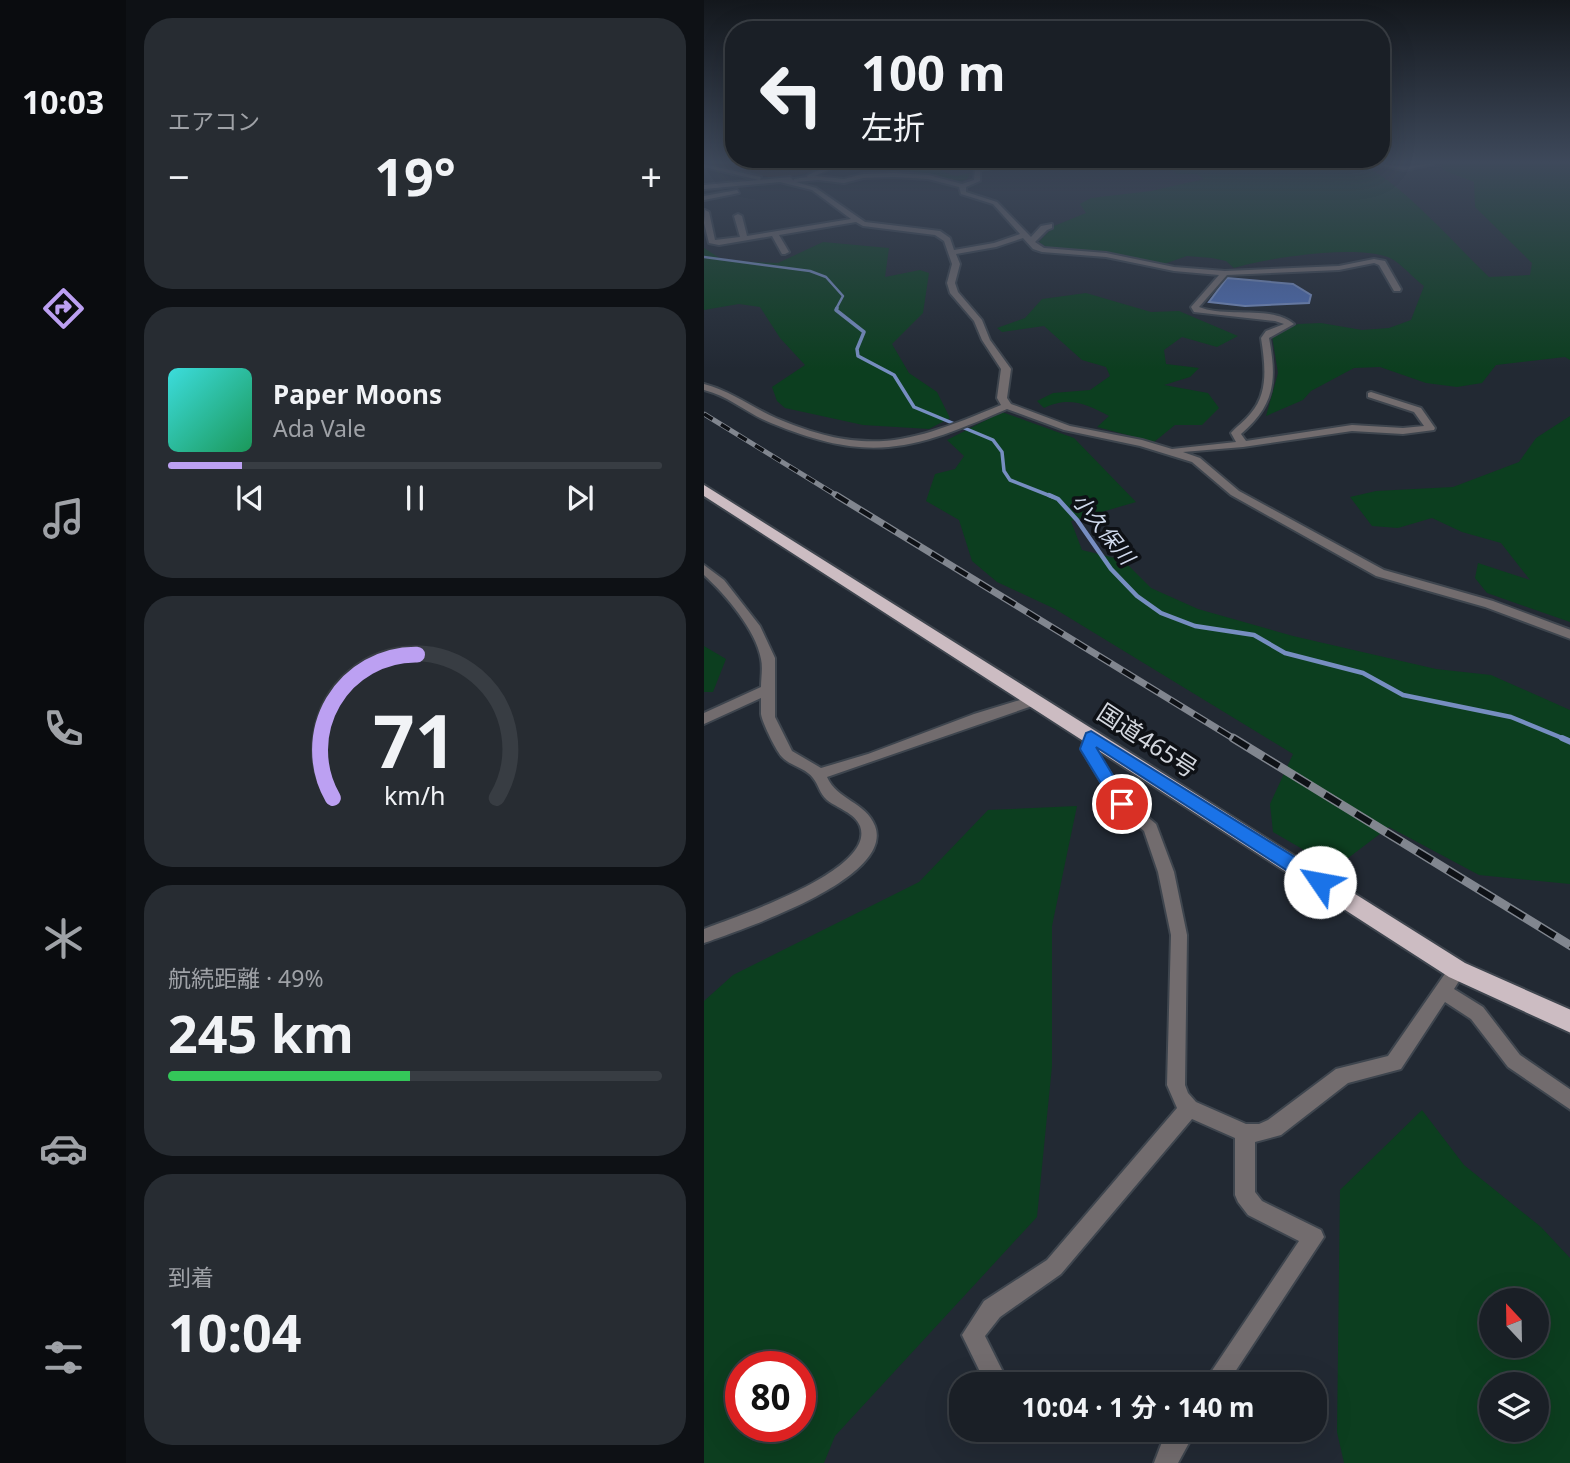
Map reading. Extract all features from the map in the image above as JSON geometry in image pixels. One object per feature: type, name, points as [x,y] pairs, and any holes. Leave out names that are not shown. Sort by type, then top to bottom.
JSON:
[{"type":"highway","name":"国道465号","points":[[704,489],[1457,970],[1570,1022]]},
{"type":"street","points":[[710,232],[712,241],[744,240],[795,232]]},
{"type":"street","points":[[742,232],[744,240]]},
{"type":"street","points":[[931,232],[947,240],[954,252],[954,293],[978,320],[986,340],[1006,369],[1002,398],[1007,406],[1068,428],[1170,451],[1196,460],[1235,493],[1380,573],[1489,604],[1570,635]]},
{"type":"street","points":[[1022,232],[1042,250],[1106,255],[1174,270],[1225,273],[1339,268],[1374,261],[1382,263],[1397,289]]},
{"type":"street","points":[[1031,242],[1040,232]]},
{"type":"street","points":[[954,252],[996,246],[1024,235]]},
{"type":"street","points":[[776,236],[785,252]]},
{"type":"street","points":[[1225,273],[1195,307],[1197,310],[1244,318],[1279,317],[1290,321],[1265,338],[1271,387],[1254,420],[1236,433],[1243,444]]},
{"type":"street","points":[[704,387],[715,389],[771,419],[845,446],[881,448],[908,444],[1007,406]]},
{"type":"street","points":[[1170,451],[1243,444],[1352,428],[1403,431],[1430,428],[1418,410],[1371,395]]},
{"type":"street","points":[[704,569],[720,583],[754,626],[768,658],[768,717],[786,754],[818,774],[828,793],[862,814],[869,833],[867,851],[842,875],[773,909],[704,936]]},
{"type":"street","points":[[704,719],[767,690]]},
{"type":"street","points":[[818,774],[852,765],[988,713],[1033,701]]},
{"type":"street","points":[[1091,737],[1088,749],[1094,760],[1122,804],[1151,828],[1166,872],[1179,935],[1176,1085],[1180,1098],[1189,1108],[1245,1133],[1259,1133],[1274,1128],[1343,1075],[1394,1063],[1445,992],[1457,970]]},
{"type":"street","points":[[1445,992],[1477,1013],[1514,1061],[1570,1101]]},
{"type":"street","points":[[992,1372],[973,1335],[992,1308],[1054,1268],[1189,1108]]},
{"type":"street","points":[[1222,1372],[1314,1237],[1255,1208],[1245,1195],[1245,1133]]},
{"type":"street","points":[[1166,1463],[1176,1442]]},
{"type":"green space","points":[[1048,232],[1444,232],[1489,277],[1530,275],[1532,263],[1501,232],[1570,232],[1570,360],[1565,357],[1496,365],[1482,383],[1457,387],[1426,383],[1380,367],[1354,368],[1311,391],[1303,400],[1266,416],[1278,373],[1272,336],[1298,324],[1321,323],[1362,330],[1389,328],[1411,320],[1424,286],[1390,258],[1376,254],[1312,254],[1234,268],[1226,261],[1212,258],[1187,256],[1164,264],[1097,251],[1049,249],[1039,242]]},
{"type":"green space","points":[[823,242],[889,248],[885,277],[920,270],[929,273],[923,313],[892,344],[909,373],[937,392],[950,418],[929,429],[863,425],[785,408],[777,401],[772,387],[805,365],[780,338],[760,307],[739,304],[704,310],[704,248],[724,261],[778,263]]},
{"type":"green space","points":[[1086,293],[1151,312],[1179,311],[1238,336],[1217,347],[1182,337],[1164,350],[1166,364],[1199,368],[1190,377],[1164,385],[1208,393],[1219,408],[1202,425],[1175,425],[1154,442],[1097,427],[1109,416],[1085,405],[1061,402],[1044,408],[1037,401],[1053,393],[1090,390],[1110,376],[1106,367],[1082,360],[1044,326],[1002,332],[997,328],[1025,318],[1042,299]]},
{"type":"green space","points":[[1002,412],[1074,438],[1136,502],[1071,521],[1082,550],[1123,560],[1151,588],[1198,609],[1293,636],[1436,669],[1491,675],[1570,710],[1570,884],[1479,875],[1389,827],[1335,868],[1273,832],[1270,804],[1293,754],[1055,609],[997,582],[972,561],[959,520],[926,501],[935,474],[955,469],[964,456],[947,440]]},
{"type":"green space","points":[[1570,416],[1570,622],[1487,593],[1475,578],[1478,563],[1530,580],[1501,543],[1462,532],[1432,518],[1398,528],[1372,526],[1350,497],[1376,491],[1453,487],[1519,462],[1536,438]]},
{"type":"green space","points":[[704,646],[726,659],[713,692],[704,692]]},
{"type":"green space","points":[[1077,806],[1052,926],[1052,1066],[1037,1217],[835,1436],[824,1463],[704,1463],[704,1001],[733,975],[919,882],[988,810]]},
{"type":"green space","points":[[1422,1110],[1464,1165],[1541,1227],[1570,1258],[1570,1463],[1344,1463],[1337,1432],[1340,1190]]},
{"type":"water","points":[[1227,278],[1293,284],[1311,295],[1309,303],[1245,306],[1209,302]]},
{"type":"waterway","name":"小久保川","points":[[704,257],[810,271],[826,277],[843,296],[836,309]]},
{"type":"waterway","name":"小久保川","points":[[837,308],[836,310],[864,332],[857,349],[858,356],[894,375],[914,407],[993,440],[1002,452],[1004,471],[1010,480],[1053,497]]},
{"type":"waterway","name":"小久保川","points":[[1049,495],[1058,499],[1077,520],[1111,569],[1137,596],[1161,613],[1195,626],[1254,635],[1285,653],[1363,673],[1403,695],[1511,717],[1567,740]]},
{"type":"waterway","name":"小久保川","points":[[1562,738],[1571,742]]},
{"type":"railway","points":[[704,414],[839,497]]},
{"type":"railway","points":[[836,495],[1236,740]]},
{"type":"railway","points":[[1233,738],[1571,946]]},
{"type":"route","points":[[1122,804],[1105,781],[1088,749],[1091,737],[1320,882]]}]
